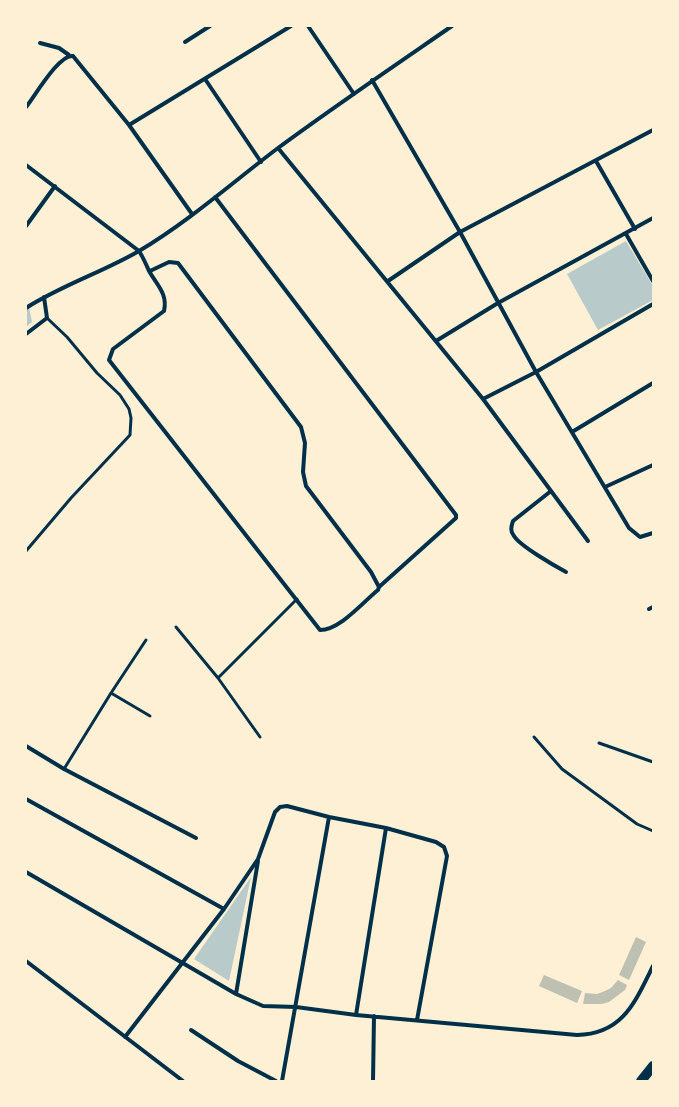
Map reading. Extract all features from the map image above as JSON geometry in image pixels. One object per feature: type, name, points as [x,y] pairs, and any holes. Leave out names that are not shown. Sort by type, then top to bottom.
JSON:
[{"type":"main road","points":[[641,1081],[652,1070]]},
{"type":"street","points":[[185,42],[210,26]]},
{"type":"street","points":[[130,125],[291,26]]},
{"type":"street","points":[[308,26],[354,94]]},
{"type":"street","points":[[26,308],[44,297],[139,251],[192,214],[278,148],[372,80],[452,26]]},
{"type":"street","points":[[40,43],[59,48],[69,56],[73,56],[78,60],[130,125],[192,214]]},
{"type":"street","points":[[26,107],[60,61],[69,56]]},
{"type":"street","points":[[205,79],[261,162]]},
{"type":"street","points":[[372,80],[460,232],[536,372],[629,528],[640,537],[653,533]]},
{"type":"street","points":[[388,281],[460,232],[653,130]]},
{"type":"street","points":[[278,148],[483,399],[588,541]]},
{"type":"street","points":[[596,161],[635,230]]},
{"type":"street","points":[[26,165],[139,251],[161,288],[166,302],[164,311],[113,349],[109,360],[297,598],[320,630],[329,630],[337,626],[378,590],[456,518],[456,515],[215,196]]},
{"type":"street","points":[[26,226],[54,186]]},
{"type":"street","points":[[436,341],[498,303],[635,230],[653,218]]},
{"type":"street","points":[[626,234],[653,281]]},
{"type":"street","points":[[150,271],[169,262],[178,263],[301,427],[305,443],[303,472],[306,486],[371,572],[379,588]]},
{"type":"street","points":[[26,334],[47,318],[44,297]]},
{"type":"street","points":[[483,399],[536,372],[653,304]]},
{"type":"street","points":[[572,432],[653,383]]},
{"type":"street","points":[[605,487],[653,465]]},
{"type":"street","points":[[551,491],[513,521],[510,529],[514,537],[544,560],[566,572]]},
{"type":"street","points":[[26,746],[64,769],[196,838]]},
{"type":"street","points":[[26,799],[224,909]]},
{"type":"street","points":[[236,994],[258,859],[275,812],[280,807],[287,806],[330,817],[386,828],[436,842],[444,848],[447,856],[417,1020]]},
{"type":"street","points":[[282,1081],[330,817]]},
{"type":"street","points":[[356,1015],[386,828]]},
{"type":"street","points":[[125,1038],[224,909],[258,859]]},
{"type":"street","points":[[26,872],[236,994],[263,1006],[296,1007],[356,1015],[577,1035],[594,1034],[612,1027],[625,1014],[640,992],[653,966]]},
{"type":"street","points":[[26,961],[183,1081]]},
{"type":"street","points":[[373,1081],[374,1016]]},
{"type":"street","points":[[191,1030],[238,1061],[276,1081]]},
{"type":"lane","points":[[26,551],[71,498],[130,436],[131,418],[129,409],[120,396],[97,373],[67,337],[47,318]]},
{"type":"lane","points":[[218,678],[297,598]]},
{"type":"lane","points":[[176,627],[218,678],[260,737]]},
{"type":"lane","points":[[64,769],[146,640]]},
{"type":"lane","points":[[111,693],[150,716]]},
{"type":"lane","points":[[534,737],[562,769],[637,824],[653,831]]},
{"type":"lane","points":[[599,743],[653,762]]},
{"type":"shaded area","points":[[626,241],[653,286],[653,300],[598,330],[567,274]]},
{"type":"shaded area","points":[[29,307],[32,322],[26,327],[26,309]]},
{"type":"shaded area","points":[[251,877],[229,981],[194,959]]},
{"type":"building","points":[[636,937],[646,942],[629,980],[619,975]]},
{"type":"building","points":[[544,975],[582,991],[577,1003],[539,986]]},
{"type":"building","points":[[618,980],[627,985],[625,990],[609,1002],[602,1004],[583,1004],[585,993],[597,994],[605,991],[611,988]]}]
